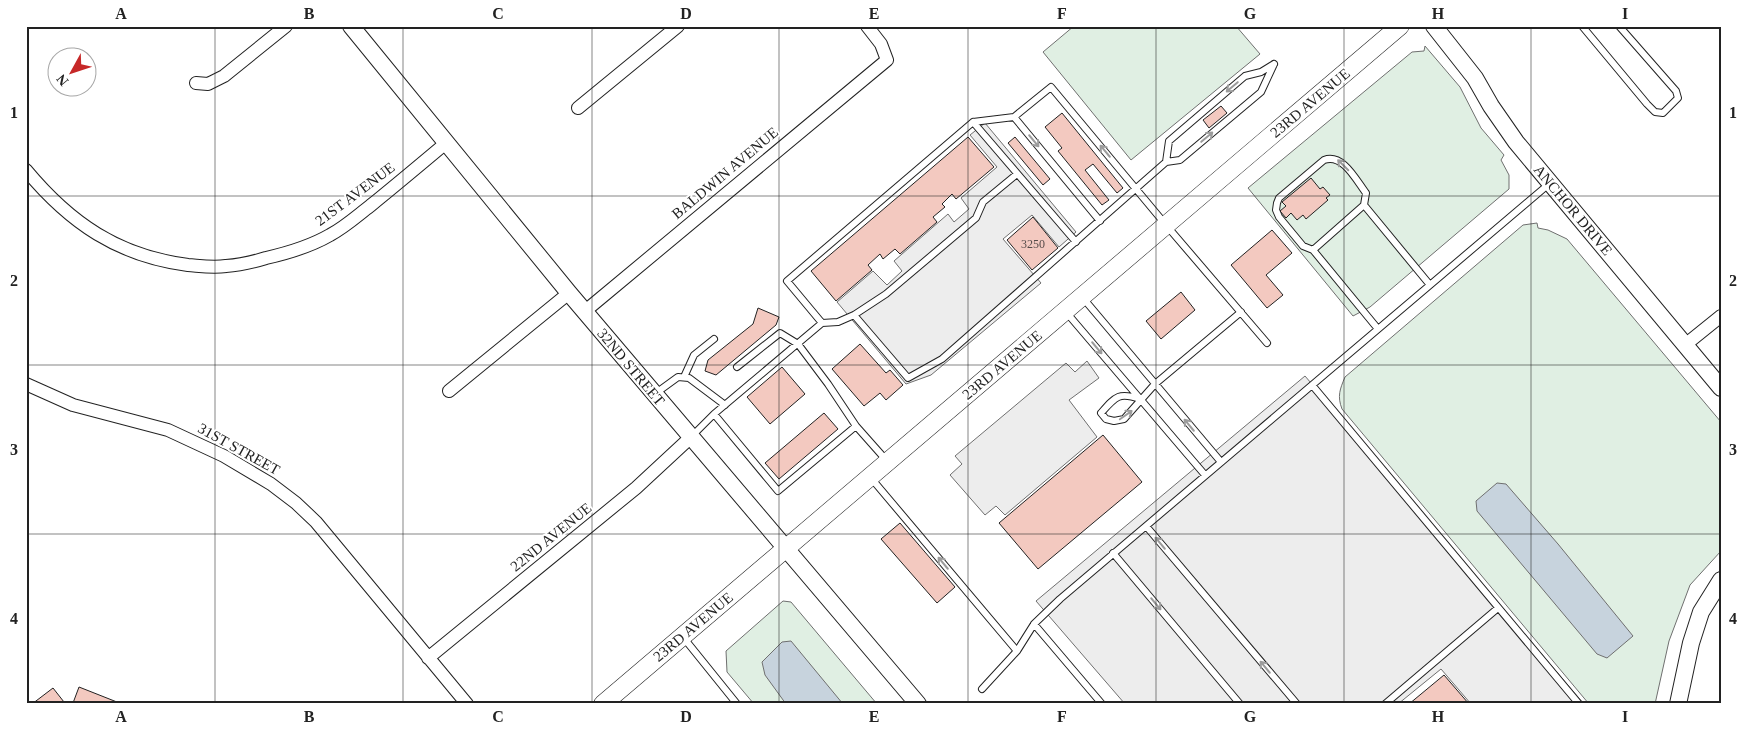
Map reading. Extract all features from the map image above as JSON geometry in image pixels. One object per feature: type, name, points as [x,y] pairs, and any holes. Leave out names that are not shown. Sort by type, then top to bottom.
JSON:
[{"type":"main road","name":"23RD AVENUE","points":[[603,704],[1400,26]]},
{"type":"street","points":[[196,84],[208,84],[224,76],[286,26]]},
{"type":"street","name":"32ND STREET","points":[[351,26],[584,312],[918,704]]},
{"type":"street","points":[[578,108],[678,26]]},
{"type":"street","name":"BALDWIN AVENUE","points":[[584,312],[887,60],[881,44],[866,26]]},
{"type":"street","name":"ANCHOR DRIVE","points":[[1434,26],[1475,78],[1491,106],[1516,142],[1721,388]]},
{"type":"street","name":"21ST AVENUE","points":[[26,170],[54,202],[71,216],[101,236],[145,257],[206,267],[240,265],[281,255],[319,240],[345,226],[446,143]]},
{"type":"street","points":[[449,391],[569,293]]},
{"type":"street","points":[[1686,345],[1721,316]]},
{"type":"street","name":"31ST STREET","points":[[26,384],[73,405],[168,430],[224,456],[271,484],[316,522],[467,704]]},
{"type":"street","name":"22ND AVENUE","points":[[428,658],[636,488],[691,437]]},
{"type":"street","points":[[1678,704],[1691,643],[1701,612],[1721,580]]},
{"type":"lane","points":[[1582,26],[1647,104],[1656,112],[1663,113],[1678,98],[1676,91],[1619,26]]},
{"type":"lane","points":[[854,315],[908,378],[942,359],[1166,162],[1180,160],[1261,92],[1274,64],[1261,72],[1245,76],[1169,141],[1166,162]]},
{"type":"lane","points":[[822,323],[787,281],[973,122],[1014,118],[1052,87],[1267,343]]},
{"type":"lane","points":[[1014,118],[1100,221]]},
{"type":"lane","points":[[973,122],[1076,242]]},
{"type":"lane","points":[[1312,250],[1364,205],[1366,193],[1342,162],[1336,159],[1324,160],[1279,198],[1276,210],[1279,217],[1303,246],[1312,250],[1378,329]]},
{"type":"lane","points":[[691,437],[714,414],[822,323],[838,322],[854,315],[886,294],[976,218],[983,202],[1017,174]]},
{"type":"lane","points":[[982,689],[1017,651],[1034,624],[1060,599],[1551,183]]},
{"type":"lane","points":[[1364,205],[1430,285]]},
{"type":"lane","points":[[1082,297],[1221,462]]},
{"type":"lane","points":[[1066,311],[1205,475]]},
{"type":"lane","points":[[1140,399],[1125,394],[1117,397],[1101,413],[1106,419],[1114,421],[1124,419],[1155,384],[1241,312]]},
{"type":"lane","points":[[737,367],[780,333],[798,344],[856,426],[888,462]]},
{"type":"lane","points":[[684,377],[694,355],[714,339]]},
{"type":"lane","points":[[654,394],[678,377],[684,377],[689,378],[725,405]]},
{"type":"lane","points":[[1312,385],[1579,704]]},
{"type":"lane","points":[[714,414],[778,491],[856,426]]},
{"type":"lane","points":[[870,477],[1017,651]]},
{"type":"lane","points":[[1146,526],[1297,704]]},
{"type":"lane","points":[[1113,554],[1240,704]]},
{"type":"lane","points":[[1385,704],[1498,608]]},
{"type":"lane","points":[[1034,624],[1102,704]]},
{"type":"lane","points":[[682,636],[737,704]]},
{"type":"green space","points":[[1074,26],[1236,26],[1260,54],[1131,160],[1043,52]]},
{"type":"green space","points":[[1425,46],[1460,87],[1481,128],[1504,155],[1501,160],[1509,175],[1509,189],[1370,307],[1353,316],[1248,188],[1412,52],[1424,51]]},
{"type":"green space","points":[[1537,223],[1538,228],[1548,230],[1567,239],[1721,422],[1721,551],[1690,585],[1669,641],[1655,704],[1589,704],[1342,409],[1340,404],[1340,393],[1345,377],[1523,225]]},
{"type":"green space","points":[[783,601],[791,602],[877,704],[754,704],[727,672],[726,651]]},
{"type":"shaded area","points":[[985,123],[1076,232],[1059,247],[1032,215],[1003,239],[1041,283],[931,375],[906,384],[837,302],[873,271],[887,285],[902,271],[894,261],[948,214],[954,222],[969,209],[961,198],[997,167],[970,135]]},
{"type":"shaded area","points":[[1087,361],[1099,378],[1069,400],[1097,437],[1005,515],[996,506],[985,515],[950,475],[962,464],[955,456],[1066,363],[1075,372]]},
{"type":"shaded area","points":[[1305,376],[1584,704],[1471,704],[1441,669],[1398,704],[1125,704],[1036,601]]},
{"type":"shaded area","points":[[1497,483],[1506,484],[1633,636],[1607,658],[1597,654],[1477,511],[1476,501]]},
{"type":"shaded area","points":[[791,641],[843,704],[786,704],[765,675],[762,662],[782,642]]},
{"type":"building","points":[[1221,106],[1227,113],[1209,128],[1203,120]]},
{"type":"building","points":[[1062,113],[1123,188],[1117,193],[1093,164],[1085,170],[1109,200],[1102,205],[1058,151],[1062,148],[1045,127]]},
{"type":"building","points":[[968,137],[994,167],[956,199],[952,194],[942,204],[945,207],[933,217],[937,222],[900,254],[895,249],[883,259],[880,254],[868,265],[872,270],[836,301],[811,271]]},
{"type":"building","points":[[1015,137],[1050,179],[1043,185],[1008,143]]},
{"type":"building","points":[[1311,178],[1320,189],[1323,187],[1330,195],[1326,198],[1328,200],[1306,219],[1303,215],[1297,220],[1291,213],[1286,218],[1280,211],[1286,206],[1282,202]]},
{"type":"building","points":[[1033,217],[1058,248],[1032,270],[1007,240]]},
{"type":"building","points":[[1272,230],[1292,253],[1266,275],[1283,295],[1267,308],[1231,265]]},
{"type":"building","points":[[1181,292],[1195,310],[1161,339],[1146,321]]},
{"type":"building","points":[[758,308],[779,317],[776,325],[716,375],[705,371],[708,360],[753,324]]},
{"type":"building","points":[[860,344],[886,373],[890,370],[903,385],[886,400],[880,393],[864,406],[832,369]]},
{"type":"building","points":[[782,367],[805,394],[770,424],[747,397]]},
{"type":"building","points":[[824,413],[838,429],[779,479],[765,463]]},
{"type":"building","points":[[1103,435],[1142,482],[1038,569],[999,523]]},
{"type":"building","points":[[900,523],[955,587],[937,603],[881,539]]},
{"type":"building","points":[[1444,675],[1469,704],[1409,704]]},
{"type":"building","points":[[79,687],[122,704],[75,704],[73,703]]},
{"type":"building","points":[[53,688],[64,702],[61,704],[32,704]]}]
